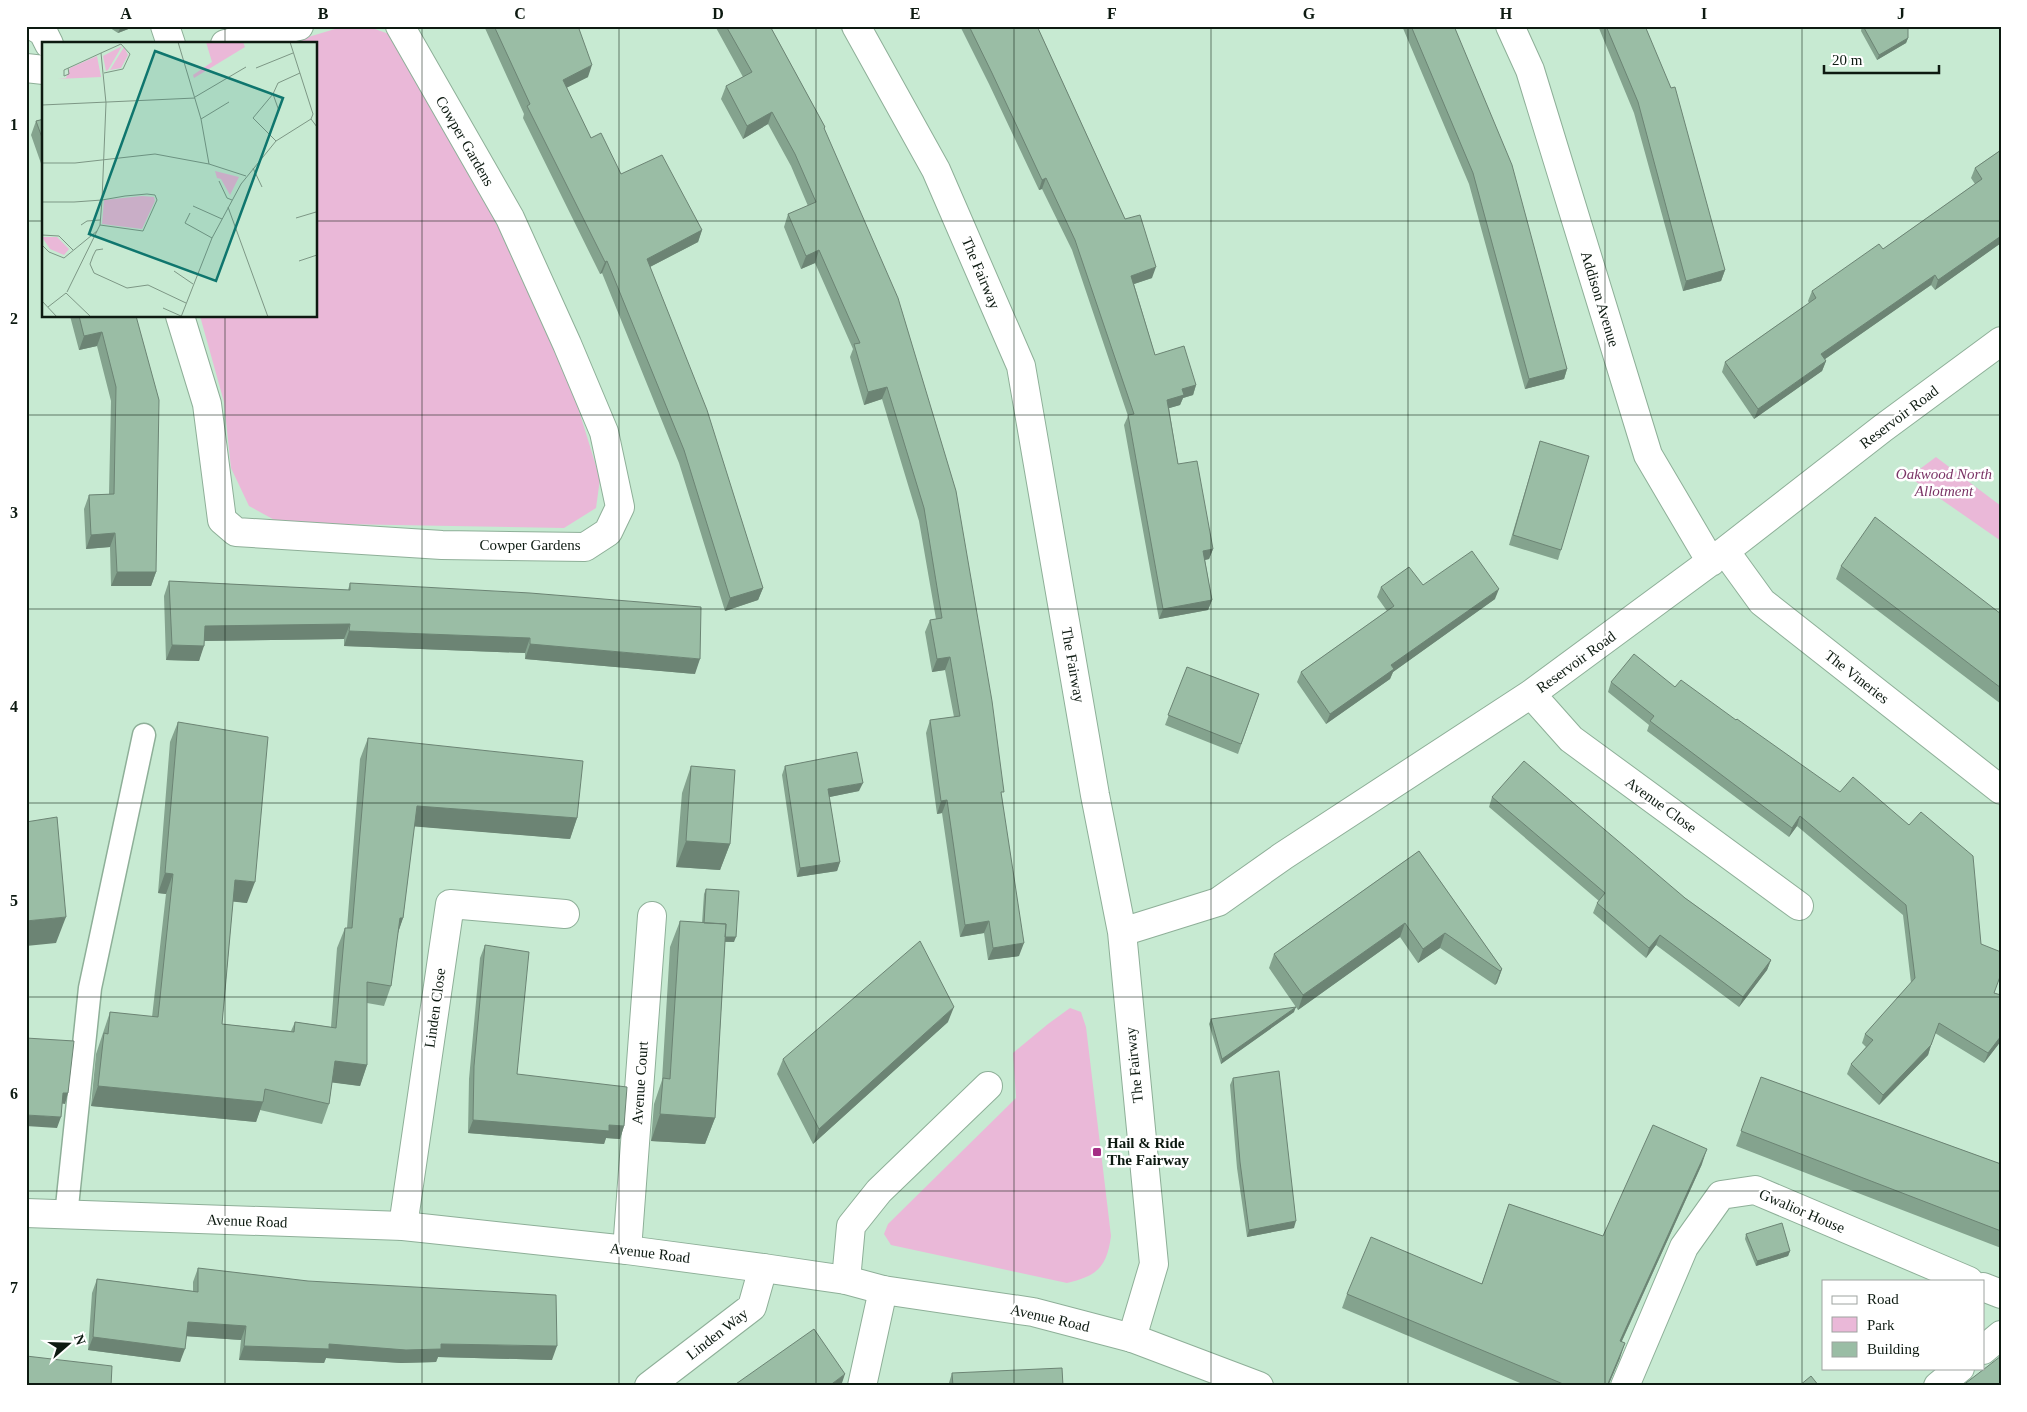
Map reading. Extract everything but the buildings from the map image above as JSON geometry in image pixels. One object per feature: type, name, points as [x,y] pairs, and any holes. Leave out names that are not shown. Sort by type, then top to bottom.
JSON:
[{"type":"street","points":[[33,26],[43,32],[48,42]]},
{"type":"street","points":[[165,26],[171,42]]},
{"type":"street","points":[[233,42],[299,26]]},
{"type":"street","name":"Cowper Gardens","points":[[181,318],[207,404],[222,520],[236,532],[442,545],[585,547],[608,532],[620,507],[604,432],[567,344],[510,218],[400,26]]},
{"type":"street","name":"The Fairway","points":[[856,26],[936,170],[1021,366],[1095,795],[1122,932],[1154,1264],[1132,1338]]},
{"type":"street","name":"Addison Avenue","points":[[1510,26],[1530,70],[1648,455],[1718,557]]},
{"type":"street","points":[[26,68],[42,70]]},
{"type":"street","name":"Reservoir Road","points":[[1122,932],[1168,916],[1218,902],[1283,856],[1531,694],[1718,557],[1882,428],[2001,341]]},
{"type":"street","name":"The Vineries","points":[[1718,557],[1762,602],[2001,790]]},
{"type":"street","name":"Avenue Close","points":[[1531,694],[1571,739],[1799,906]]},
{"type":"street","name":"Linden Close","points":[[403,1226],[450,904],[565,914]]},
{"type":"street","name":"Avenue Court","points":[[627,1250],[652,916]]},
{"type":"street","points":[[846,1280],[851,1226],[879,1191],[988,1086]]},
{"type":"street","name":"Gwalior House","points":[[1625,1386],[1684,1247],[1722,1195],[1755,1190],[1967,1280]]},
{"type":"street","name":"Avenue Road","points":[[26,1214],[403,1226],[627,1250],[763,1268],[846,1280],[883,1290],[1033,1312],[1132,1338],[1229,1381],[1259,1386]]},
{"type":"street","name":"Linden Way","points":[[649,1386],[752,1307],[763,1268]]},
{"type":"street","points":[[1984,1287],[2001,1294]]},
{"type":"street","points":[[862,1386],[883,1290]]},
{"type":"street","points":[[1984,1349],[2001,1334]]},
{"type":"street","points":[[1938,1386],[1958,1370]]},
{"type":"lane","points":[[66,1216],[90,988],[144,735]]},
{"type":"green space","points":[[345,26],[375,29],[389,34],[489,206],[572,388],[600,479],[596,508],[564,528],[280,523],[249,506],[231,468],[224,402],[201,318],[318,318],[318,42],[292,42]]},
{"type":"green space","name":"Oakwood North Allotment","points":[[1936,457],[2001,506],[2001,541],[1909,477]]},
{"type":"green space","points":[[1070,1008],[1081,1012],[1086,1027],[1111,1236],[1107,1255],[1103,1263],[1086,1277],[1067,1283],[891,1245],[884,1234],[888,1224],[1016,1098],[1013,1053]]},
{"type":"place","name":"Hail & Ride The Fairway","points":[[1097,1152]]}]
